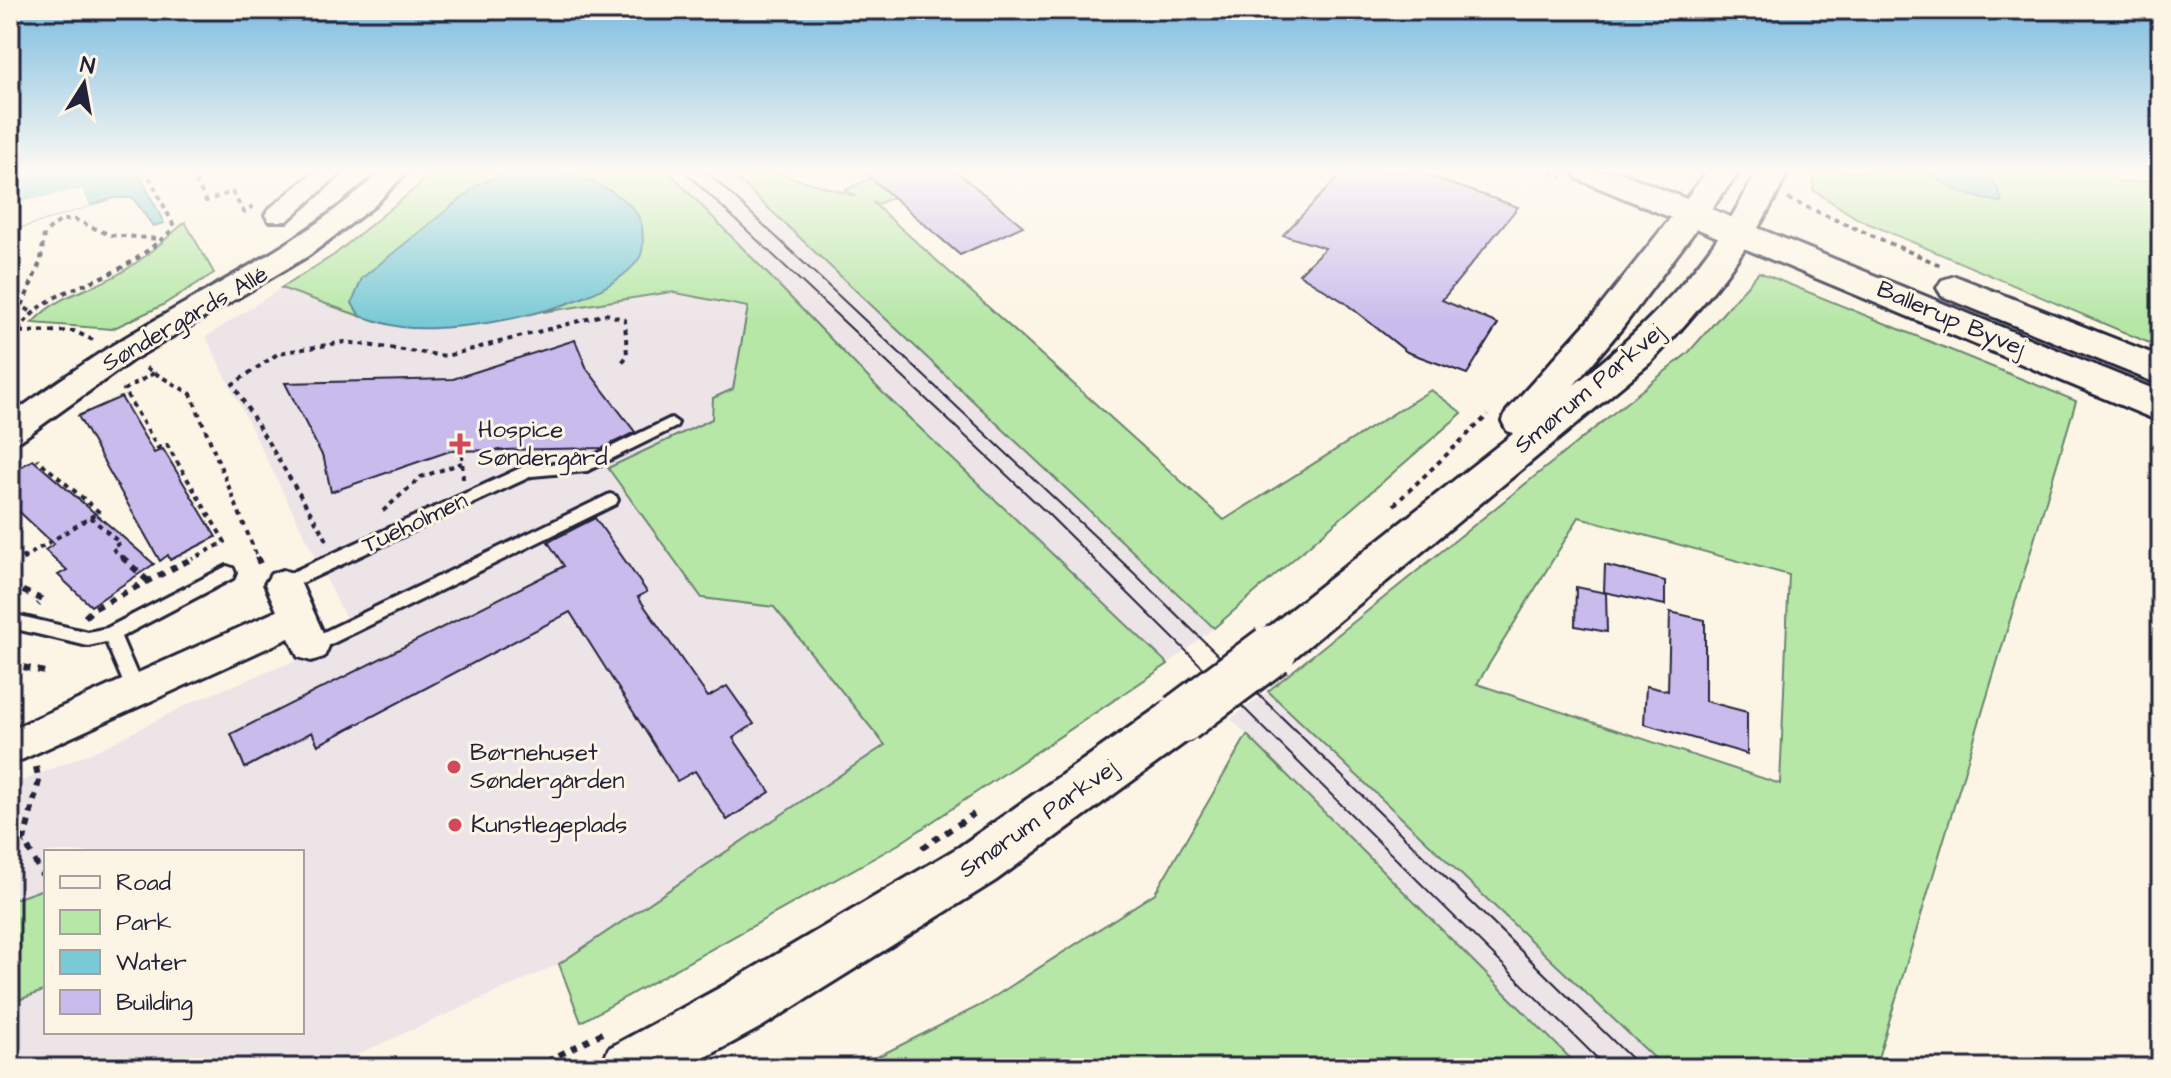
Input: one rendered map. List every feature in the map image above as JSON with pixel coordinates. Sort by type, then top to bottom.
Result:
[{"type":"main road","name":"Ballerup Byvej","points":[[1758,222],[2161,408]]},
{"type":"main road","name":"Ballerup Byvej","points":[[1766,222],[2161,372]]},
{"type":"street","name":"Søndergårds Allé","points":[[10,432],[120,353],[276,266],[340,222]]},
{"type":"street","name":"Smørum Parkvej","points":[[617,1049],[743,1006],[977,864],[1272,650],[1405,519],[1573,362],[1707,222]]},
{"type":"street","name":"Smørum Parkvej","points":[[1405,519],[1622,365],[1639,317],[1711,222]]},
{"type":"street","points":[[20,744],[136,693],[304,632],[273,571]]},
{"type":"lane","name":"Tueholmen","points":[[273,571],[338,559],[530,470],[582,467],[671,423]]},
{"type":"lane","points":[[304,632],[610,500]]},
{"type":"lane","points":[[20,623],[88,639],[111,634],[227,573]]},
{"type":"lane","points":[[111,634],[136,693]]},
{"type":"path","points":[[30,311],[22,306],[41,260],[44,234],[57,222]]},
{"type":"path","points":[[83,222],[106,234],[162,239]]},
{"type":"path","points":[[18,331],[30,311],[54,295],[116,271],[162,239],[170,232],[172,222]]},
{"type":"path","points":[[338,559],[233,384],[279,353],[345,342],[446,356],[606,314],[625,320],[627,356],[620,365]]},
{"type":"path","points":[[10,332],[74,331],[120,353],[191,394],[273,571]]},
{"type":"path","points":[[69,634],[93,609],[225,542],[167,445],[158,448],[124,390],[155,373]]},
{"type":"path","points":[[1405,519],[1491,413]]},
{"type":"path","points":[[10,566],[99,512],[37,459]]},
{"type":"path","points":[[373,515],[400,498],[421,477],[462,463]]},
{"type":"path","points":[[90,517],[120,543],[112,548],[148,581]]},
{"type":"path","points":[[313,543],[337,532]]},
{"type":"path","points":[[10,664],[49,673]]},
{"type":"path","points":[[20,744],[39,781],[25,842],[42,875]]},
{"type":"path","points":[[909,856],[988,805]]},
{"type":"path","points":[[10,847],[25,842]]},
{"type":"path","points":[[534,1068],[617,1049]]},
{"type":"shaded area","points":[[718,222],[783,222],[1214,628],[1168,664],[883,393]]},
{"type":"shaded area","name":"Børnehuset Søndergården","points":[[281,288],[401,327],[452,328],[671,292],[748,307],[733,390],[712,419],[608,469],[702,598],[774,607],[885,745],[559,964],[327,1068],[10,1068],[10,786],[102,748],[194,701],[355,637],[206,337]]},
{"type":"shaded area","points":[[1268,691],[1665,1068],[1578,1068],[1231,719]]},
{"type":"green space","points":[[185,222],[214,273],[161,306],[112,329],[32,323],[54,304],[109,279],[155,248]]},
{"type":"green space","points":[[374,222],[438,222],[352,303],[360,316],[281,288],[334,255]]},
{"type":"green space","points":[[605,222],[718,222],[883,393],[1168,664],[899,844],[581,1022],[559,964],[885,745],[774,607],[702,598],[608,468],[712,419],[713,398],[733,389],[748,307],[671,292],[543,312],[587,296]]},
{"type":"green space","points":[[783,222],[894,222],[1224,520],[1431,390],[1462,413],[1214,628]]},
{"type":"green space","points":[[1866,222],[2161,222],[2161,348]]},
{"type":"green space","points":[[1759,272],[2076,401],[1875,1068],[1665,1068],[1268,691],[1688,353]],"holes":[[[1579,517],[1789,575],[1780,784],[1477,684]]]},
{"type":"green space","points":[[1247,735],[1580,1068],[855,1068],[983,1004],[1155,893]]},
{"type":"green space","points":[[44,889],[44,991],[10,1003],[10,901]]},
{"type":"water","points":[[10,222],[37,222],[10,231]]},
{"type":"water","points":[[431,222],[640,222],[642,227],[640,257],[623,276],[565,304],[493,322],[426,328],[396,326],[360,316],[352,303],[362,278]]},
{"type":"pier","points":[[17,222],[37,222],[19,228]]},
{"type":"building","points":[[922,222],[1018,222],[1023,226],[960,255]]},
{"type":"building","points":[[1295,222],[1505,222],[1442,300],[1498,324],[1467,374],[1407,352],[1344,302],[1299,274],[1325,248],[1283,235]]},
{"type":"building","points":[[575,340],[587,369],[635,432],[603,448],[450,451],[331,492],[324,459],[285,383],[453,379]]},
{"type":"building","points":[[121,397],[154,453],[163,449],[216,537],[170,560],[168,555],[160,561],[78,416]]},
{"type":"building","points":[[33,460],[154,564],[91,606],[58,575],[67,570],[45,550],[54,544],[10,503],[10,473]]},
{"type":"building","name":"Børnehuset Søndergården","points":[[595,518],[647,592],[638,597],[708,697],[727,686],[754,724],[733,738],[770,792],[727,820],[695,771],[677,781],[570,612],[318,745],[312,732],[245,768],[231,734],[564,566],[548,542]]},
{"type":"building","points":[[1605,565],[1665,581],[1665,605],[1604,592]]},
{"type":"building","points":[[1576,587],[1606,593],[1607,632],[1575,626]]},
{"type":"building","points":[[1670,612],[1705,620],[1705,701],[1747,712],[1747,754],[1644,724],[1646,686],[1668,691]]},
{"type":"tram line","points":[[738,222],[1048,514],[1607,1068]]},
{"type":"tram line","points":[[761,222],[1134,573],[1641,1068]]},
{"type":"place","name":"Hospice Søndergård","points":[[460,444]]},
{"type":"place","name":"Børnehuset Søndergården","points":[[454,767]]},
{"type":"place","name":"Kunstlegeplads","points":[[455,825]]}]
